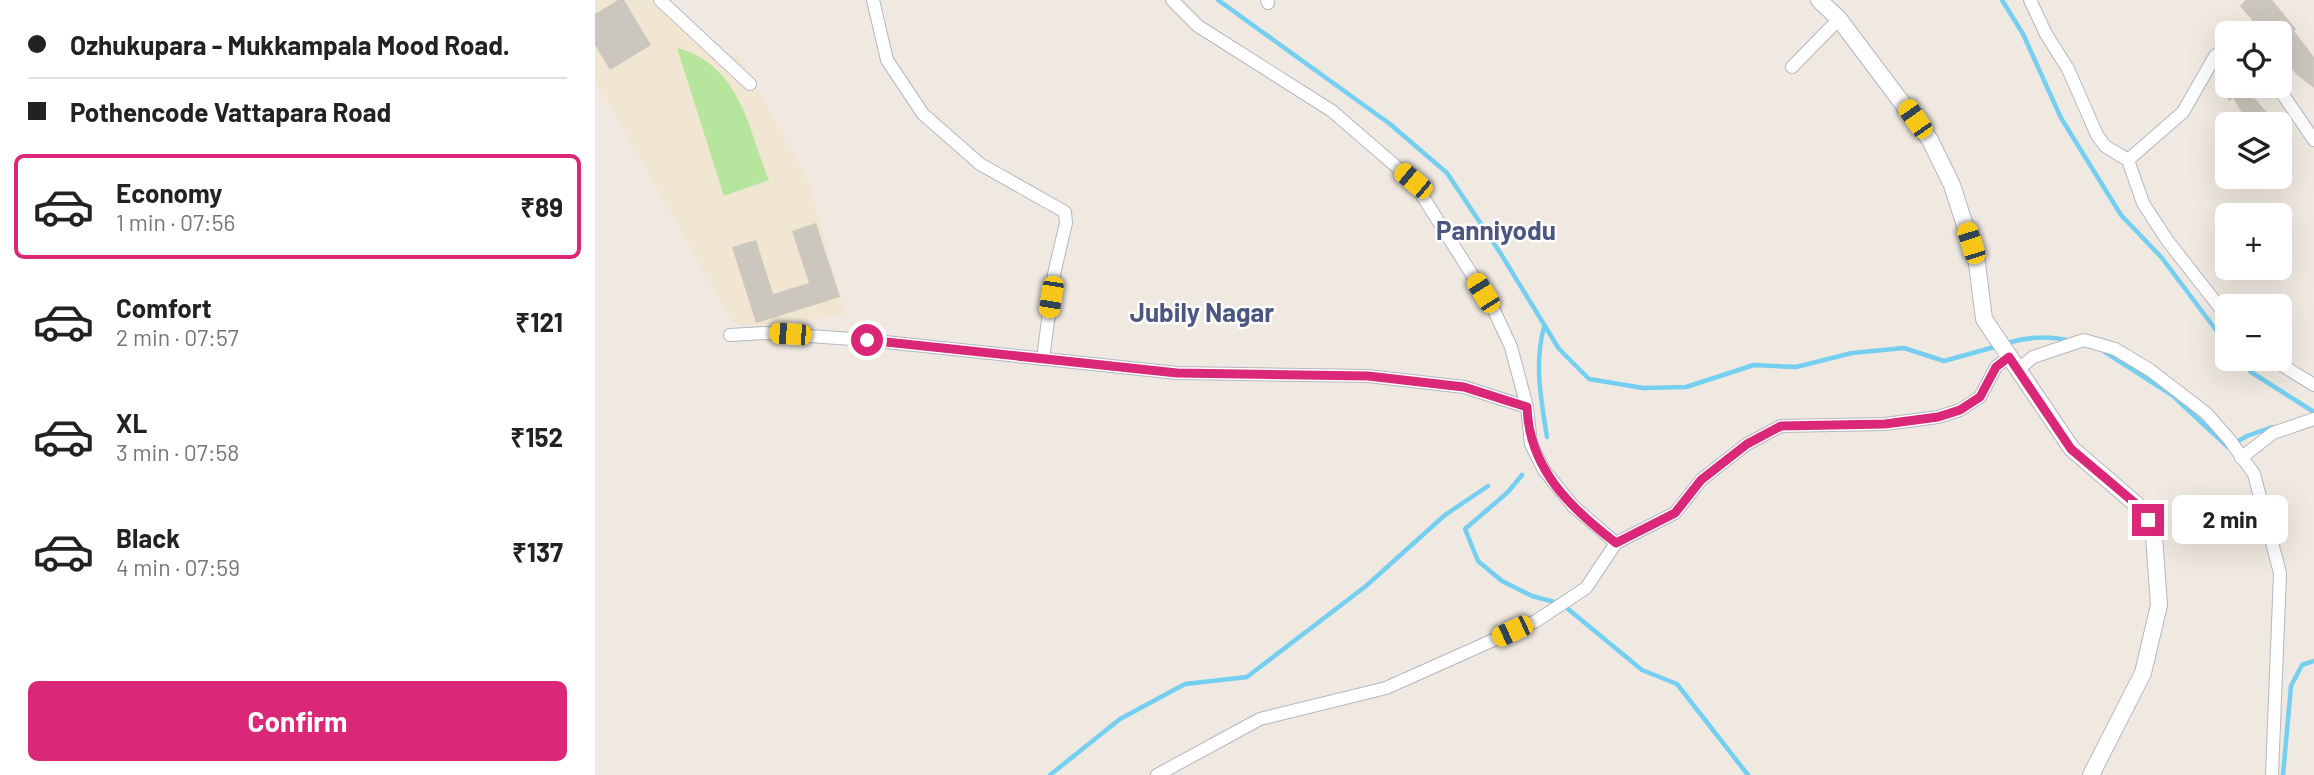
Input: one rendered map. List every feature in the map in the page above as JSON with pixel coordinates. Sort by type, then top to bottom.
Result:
[{"type":"main road","points":[[1819,0],[1839,19],[1930,140],[1952,185],[1977,263],[1984,319],[2071,449],[2136,504],[2154,536],[2159,605],[2143,673],[2091,775]]},
{"type":"street","points":[[660,0],[750,84]]},
{"type":"street","points":[[873,0],[887,60],[923,114],[980,164],[1065,212],[1066,223],[1054,274],[1043,359]]},
{"type":"street","points":[[1172,0],[1198,26],[1332,111],[1413,181],[1493,308],[1511,347],[1527,407],[1531,444],[1544,471],[1573,506],[1616,543]]},
{"type":"street","points":[[2030,0],[2067,69],[2097,135],[2105,146],[2128,160],[2148,211],[2215,301]]},
{"type":"street","points":[[1792,67],[1839,19]]},
{"type":"street","points":[[2128,160],[2183,112],[2215,55]]},
{"type":"street","points":[[2285,98],[2314,140]]},
{"type":"street","points":[[730,335],[765,333],[867,340],[1177,373],[1368,376],[1464,387],[1527,407]]},
{"type":"street","points":[[1157,775],[1259,719],[1386,688],[1536,621],[1586,588],[1616,543],[1675,513],[1701,480],[1747,444],[1781,426],[1885,424],[1938,417],[1960,410],[1980,397],[1996,367],[2011,359],[2033,357],[2084,340],[2115,349],[2150,370],[2206,414],[2229,439],[2253,474],[2280,573],[2272,775]]},
{"type":"street","points":[[2291,371],[2314,385]]},
{"type":"street","points":[[2241,458],[2273,433],[2314,419]]},
{"type":"shaded area","points":[[595,0],[671,0],[722,50],[741,58],[809,182],[846,315],[751,326],[732,322],[595,79]]},
{"type":"green space","points":[[677,48],[698,56],[715,68],[728,83],[747,119],[769,180],[724,196]]},
{"type":"building","points":[[618,0],[624,0],[651,45],[610,70],[595,45],[595,14]]},
{"type":"building","points":[[2245,0],[2272,0],[2289,21],[2253,21],[2240,6]]},
{"type":"building","points":[[2292,24],[2296,29],[2294,31],[2314,57],[2314,88],[2292,69]]},
{"type":"building","points":[[2233,98],[2254,98],[2267,112],[2242,112]]},
{"type":"building","points":[[816,223],[840,297],[756,323],[732,247],[756,240],[773,294],[809,283],[792,231]]},
{"type":"waterway","points":[[1218,0],[1390,124],[1447,173],[1559,349],[1589,379],[1643,388],[1686,387],[1754,365],[1796,367],[1852,353],[1904,348],[1944,361],[1998,346]]},
{"type":"waterway","points":[[2002,0],[2023,34],[2061,118],[2121,215],[2162,258],[2215,329]]},
{"type":"waterway","points":[[1544,327],[1539,368],[1547,437]]},
{"type":"waterway","points":[[2007,343],[2039,338],[2070,341]]},
{"type":"waterway","points":[[2105,352],[2172,395],[2228,447],[2247,436],[2272,427]]},
{"type":"waterway","points":[[2250,371],[2314,412]]},
{"type":"waterway","points":[[1522,475],[1508,492],[1465,529],[1478,561],[1502,581],[1532,596],[1562,604],[1642,670],[1677,684],[1748,775]]},
{"type":"waterway","points":[[1050,775],[1120,719],[1185,684],[1247,677],[1366,586],[1445,515],[1488,486]]},
{"type":"waterway","points":[[2283,775],[2291,686],[2302,665],[2314,661]]},
{"type":"district","name":"Panniyodu","points":[[1496,229]]},
{"type":"district","name":"Jubily Nagar","points":[[1202,311]]},
{"type":"route","points":[[867,340],[1177,373],[1368,376],[1464,387],[1527,407],[1531,444],[1544,471],[1573,506],[1616,543],[1675,513],[1701,480],[1747,444],[1781,426],[1885,424],[1938,417],[1960,410],[1980,397],[1996,367],[2009,357],[2071,449],[2136,504],[2148,520]]}]
